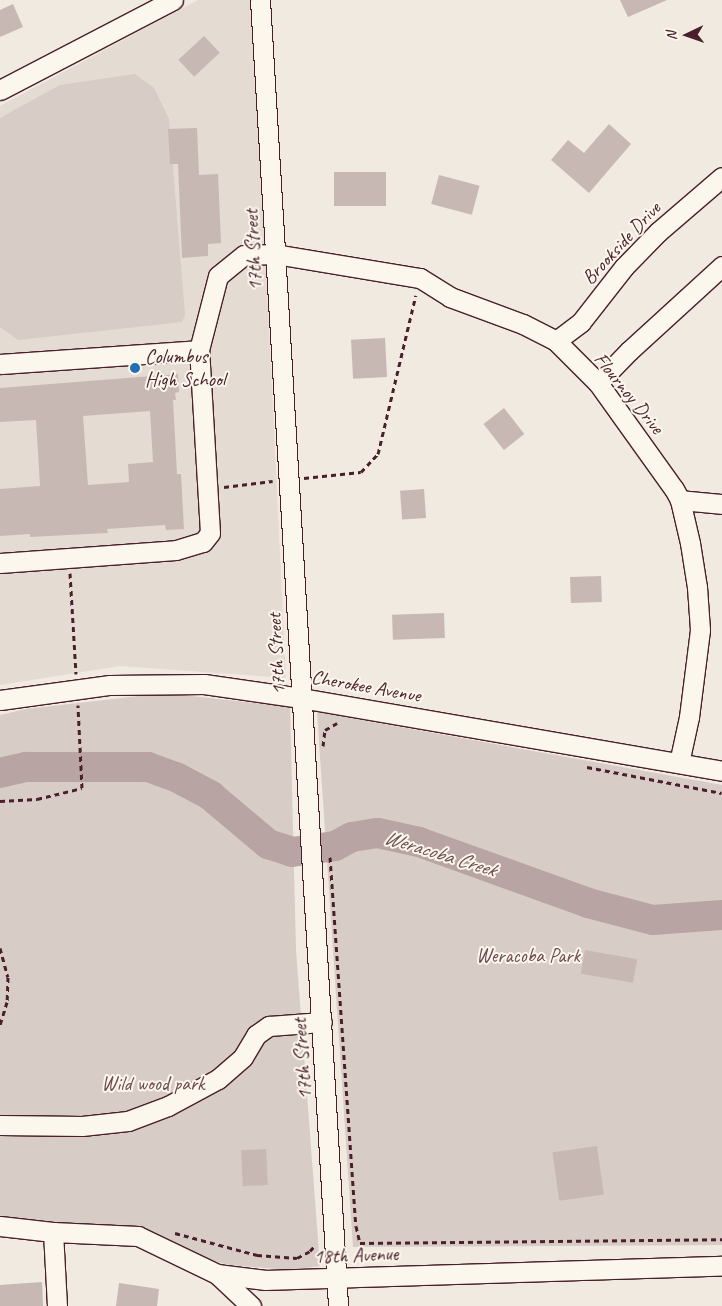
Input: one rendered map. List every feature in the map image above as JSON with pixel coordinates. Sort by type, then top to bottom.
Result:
[{"type":"street","points":[[0,90],[174,0]]},
{"type":"street","name":"17th Street","points":[[260,0],[301,698],[338,1279],[338,1306]]},
{"type":"street","name":"Brookside Drive","points":[[556,341],[581,322],[624,267],[658,232],[722,177]]},
{"type":"street","name":"Flournoy Drive","points":[[0,563],[176,550],[203,542],[210,533],[209,489],[199,350],[218,276],[244,256],[275,254],[420,278],[450,297],[523,324],[556,341],[598,383],[674,488],[680,500],[697,587],[700,630],[689,717],[680,763]]},
{"type":"street","points":[[598,383],[629,350],[722,266]]},
{"type":"street","points":[[0,364],[199,350]]},
{"type":"street","points":[[680,500],[722,504]]},
{"type":"street","name":"Cherokee Avenue","points":[[0,700],[110,685],[204,684],[301,698],[722,771]]},
{"type":"street","points":[[0,1125],[82,1126],[128,1121],[168,1106],[218,1079],[243,1057],[256,1035],[269,1026],[322,1022]]},
{"type":"street","name":"18th Avenue","points":[[0,1226],[53,1232],[138,1236],[217,1274],[266,1280],[722,1266]]},
{"type":"street","points":[[53,1232],[57,1306]]},
{"type":"street","points":[[217,1274],[252,1306]]},
{"type":"path","points":[[209,489],[361,472],[378,454],[420,278]]},
{"type":"path","points":[[71,587],[75,656]]},
{"type":"path","points":[[69,704],[87,703]]},
{"type":"path","points":[[323,750],[326,730],[334,723],[341,723]]},
{"type":"path","points":[[0,801],[46,796],[82,788],[80,756]]},
{"type":"path","points":[[586,767],[722,793]]},
{"type":"path","points":[[331,862],[355,1216],[360,1243],[722,1239]]},
{"type":"path","points":[[0,948],[8,977],[7,1002],[0,1024]]},
{"type":"path","points":[[168,1231],[258,1255],[297,1258],[310,1251],[320,1240]]},
{"type":"shaded area","name":"Columbus High School","points":[[198,0],[253,0],[286,678],[120,666],[0,685],[0,106]]},
{"type":"green space","points":[[135,74],[154,88],[169,119],[185,315],[182,322],[18,340],[0,327],[0,118],[60,85]]},
{"type":"green space","name":"Wild wood park","points":[[165,693],[290,707],[296,950],[320,1266],[290,1270],[229,1265],[96,1227],[0,1217],[0,715],[26,709]]},
{"type":"green space","name":"Weracoba Park","points":[[317,712],[722,785],[722,1245],[353,1247]]},
{"type":"building","points":[[620,0],[667,0],[628,17]]},
{"type":"building","points":[[13,4],[23,27],[0,37],[0,10]]},
{"type":"building","points":[[204,36],[220,53],[194,77],[178,60]]},
{"type":"building","points":[[609,124],[631,144],[589,193],[551,160],[568,140],[584,153]]},
{"type":"building","points":[[197,128],[199,175],[218,174],[221,243],[208,244],[208,256],[182,258],[178,164],[170,164],[168,129]]},
{"type":"building","points":[[334,172],[386,172],[386,206],[334,206]]},
{"type":"building","points":[[439,175],[480,186],[472,215],[431,204]]},
{"type":"building","points":[[385,338],[387,377],[353,379],[351,340]]},
{"type":"building","points":[[178,374],[179,392],[175,393],[176,400],[173,400],[177,474],[181,474],[184,529],[166,530],[165,525],[107,529],[108,533],[30,537],[30,534],[0,536],[0,489],[40,486],[36,420],[0,422],[0,388]],"holes":[[[150,411],[153,462],[128,464],[129,482],[88,485],[83,416]]]},
{"type":"building","points":[[504,408],[524,434],[504,450],[484,424]]},
{"type":"building","points":[[424,489],[426,518],[402,520],[400,491]]},
{"type":"building","points":[[601,576],[602,602],[571,603],[570,577]]},
{"type":"building","points":[[444,613],[445,638],[393,640],[392,615]]},
{"type":"building","points":[[585,950],[637,959],[633,983],[581,974]]},
{"type":"building","points":[[597,1146],[604,1195],[559,1201],[552,1152]]},
{"type":"building","points":[[266,1149],[268,1185],[243,1186],[241,1150]]},
{"type":"building","points":[[42,1282],[43,1306],[0,1306],[0,1285]]},
{"type":"building","points":[[119,1283],[159,1289],[157,1306],[116,1306]]},
{"type":"waterway","name":"Weracoba Creek","points":[[0,773],[27,767],[148,767],[176,777],[211,796],[268,844],[292,852],[335,846],[352,837],[378,833],[419,842],[588,903],[653,920],[722,915]]},
{"type":"place","name":"Columbus High School","points":[[135,368]]}]
